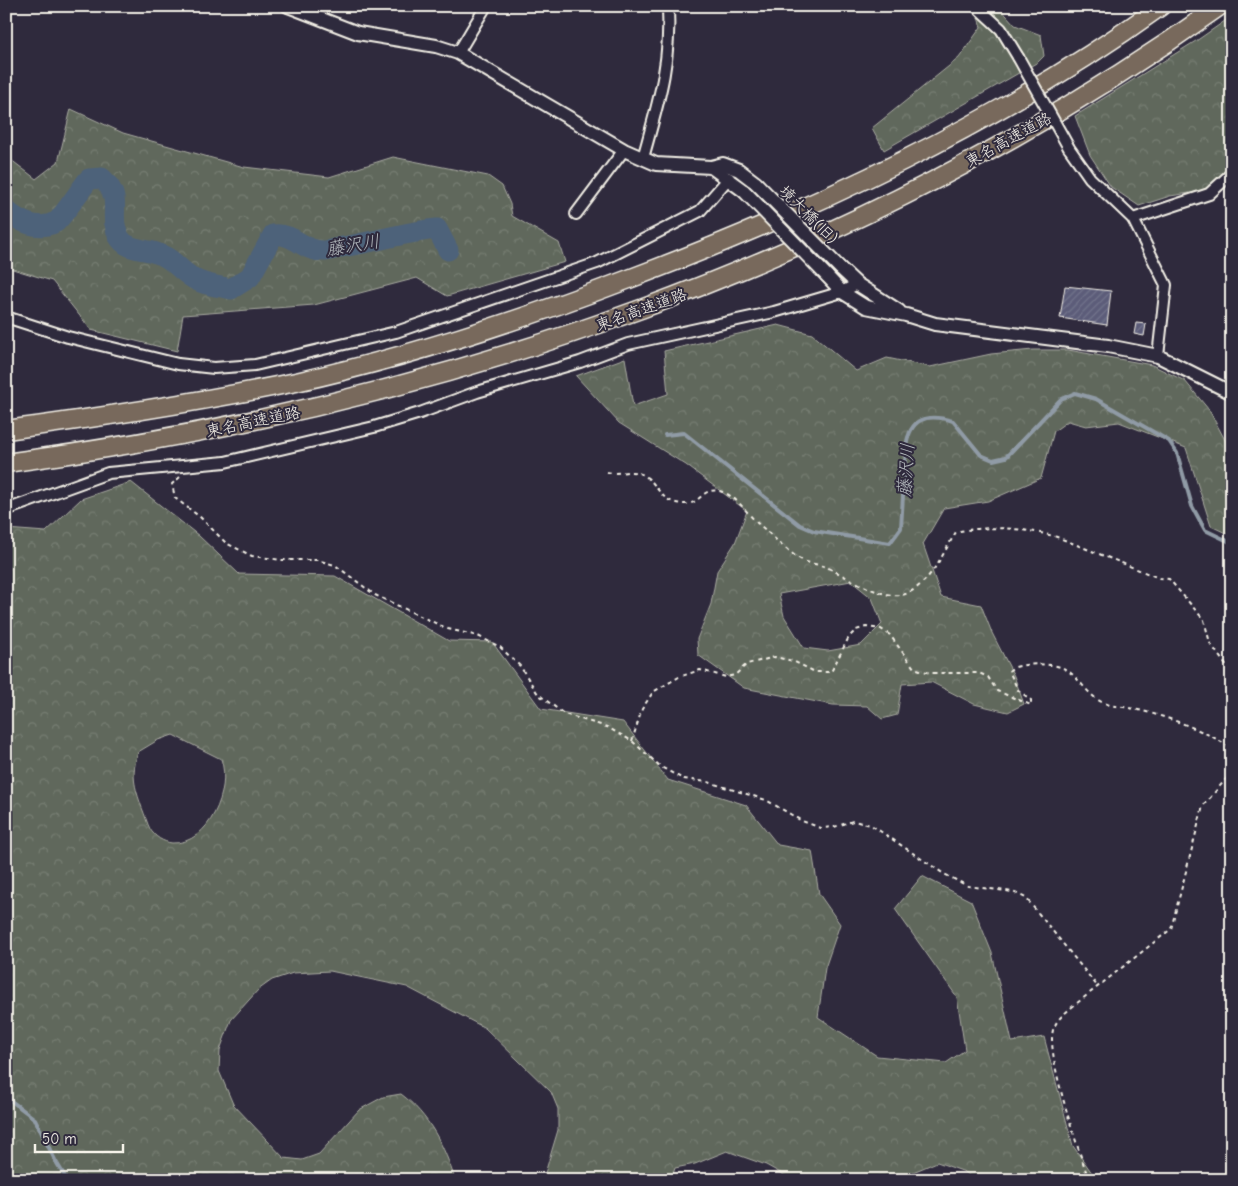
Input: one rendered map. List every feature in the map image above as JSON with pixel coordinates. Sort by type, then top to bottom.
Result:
[{"type":"highway","name":"東名高速道路","points":[[6,430],[156,408],[297,381],[439,344],[553,308],[699,252],[803,208],[897,163],[989,115],[1048,80],[1161,6]]},
{"type":"highway","name":"東名高速道路","points":[[6,463],[164,440],[269,419],[376,393],[502,357],[678,296],[785,252],[926,185],[1075,101],[1173,40],[1220,6]]},
{"type":"street","name":"境大橋(旧)","points":[[288,6],[358,33],[436,46],[458,53],[624,150],[656,164],[711,166],[723,164],[739,170],[756,183],[857,284],[906,315]]},
{"type":"street","points":[[458,53],[486,6]]},
{"type":"street","points":[[643,158],[664,82],[669,51],[668,6]]},
{"type":"street","points":[[976,6],[1001,29],[1069,148],[1090,178],[1132,219],[1166,285],[1158,356]]},
{"type":"street","points":[[576,214],[624,150]]},
{"type":"street","points":[[711,166],[744,191],[842,292],[866,308],[906,315],[935,324],[1108,346],[1158,356],[1232,393]]},
{"type":"street","points":[[1132,219],[1209,194],[1232,174]]},
{"type":"street","points":[[6,317],[68,337],[178,364],[214,368],[255,365],[396,332],[598,263],[700,211],[729,178]]},
{"type":"street","points":[[6,510],[108,473],[225,462],[374,427],[420,413],[477,392],[580,362],[628,344],[774,312],[842,292],[857,284]]},
{"type":"path","points":[[185,466],[181,477],[172,484],[175,498],[200,517],[226,543],[252,556],[282,560],[318,560],[335,565],[375,596],[448,629],[478,636],[500,648],[520,666],[538,694],[564,714],[607,727],[632,741],[661,767],[684,779],[708,782],[766,800],[802,821],[822,828],[834,827],[853,821],[871,825],[944,874],[968,886],[1013,892],[1026,898],[1098,987]]},
{"type":"path","points":[[607,472],[640,474],[649,480],[661,496],[670,501],[685,504],[697,500],[702,494],[715,490],[727,494],[748,510],[753,520],[803,561],[824,566],[883,594],[899,597],[911,592],[931,574],[956,532],[978,527],[1042,533],[1057,537],[1159,578],[1168,579],[1204,620],[1210,643],[1232,674]]},
{"type":"path","points":[[632,741],[642,709],[653,692],[679,676],[700,670],[726,677],[735,674],[747,664],[775,657],[793,661],[815,672],[831,672],[849,637],[856,630],[866,627],[881,629],[890,635],[914,668],[930,673],[979,673],[988,677],[996,691],[1031,705],[1031,700],[1018,690],[1009,671],[1012,666],[1021,664],[1063,668],[1094,697],[1106,704],[1159,716],[1205,734],[1232,748]]},
{"type":"path","points":[[1089,1180],[1053,1058],[1053,1031],[1065,1013],[1171,929],[1203,806],[1232,772]]},
{"type":"green space","points":[[971,6],[998,6],[1015,25],[1041,35],[1044,56],[1038,62],[884,150],[872,128],[959,58],[981,27],[977,14]]},
{"type":"green space","points":[[1080,6],[1120,6],[1107,12]]},
{"type":"green space","points":[[1232,16],[1232,169],[1209,190],[1170,196],[1139,206],[1111,187],[1090,155],[1075,116],[1199,39]]},
{"type":"green space","points":[[71,109],[123,133],[244,167],[329,177],[393,157],[488,176],[502,186],[510,204],[512,216],[559,243],[565,262],[447,296],[417,278],[314,305],[183,315],[177,351],[91,330],[52,281],[6,267],[6,156],[36,179],[58,162]]},
{"type":"green space","points":[[778,325],[812,334],[856,371],[887,358],[930,367],[991,354],[1033,350],[1068,350],[1152,365],[1185,381],[1209,410],[1232,453],[1232,536],[1211,526],[1186,448],[1119,422],[1086,426],[1068,421],[1054,431],[1041,478],[988,501],[944,508],[923,544],[941,597],[981,605],[992,633],[1014,676],[1024,704],[1008,712],[974,704],[931,682],[902,684],[897,715],[882,719],[867,706],[833,705],[744,688],[698,655],[697,639],[711,604],[717,571],[735,543],[747,511],[686,465],[619,423],[576,376],[625,358],[633,406],[668,394],[664,351]],"holes":[[[851,581],[872,598],[882,624],[861,645],[828,651],[804,648],[784,616],[779,594]]]},
{"type":"green space","points":[[131,482],[199,536],[239,574],[335,576],[449,641],[492,642],[541,709],[623,722],[668,780],[746,805],[778,845],[812,851],[819,894],[840,924],[825,968],[818,1017],[877,1056],[946,1063],[965,1050],[957,997],[895,909],[922,876],[971,901],[992,953],[1012,1042],[1044,1037],[1073,1146],[1097,1180],[975,1180],[965,1172],[937,1162],[894,1180],[793,1180],[766,1165],[727,1151],[695,1164],[675,1168],[671,1180],[543,1180],[558,1130],[558,1109],[551,1092],[485,1028],[407,987],[330,971],[293,973],[272,980],[258,990],[231,1020],[220,1050],[219,1071],[233,1104],[284,1158],[302,1160],[319,1154],[359,1110],[383,1097],[401,1094],[420,1112],[435,1132],[455,1180],[6,1180],[6,529],[46,532],[81,499]],"holes":[[[173,735],[221,759],[224,771],[223,785],[220,799],[207,825],[197,835],[185,841],[172,843],[165,842],[157,837],[149,827],[135,786],[134,774],[138,752],[158,740]]]},
{"type":"building","points":[[1065,286],[1111,291],[1107,325],[1060,318]]},
{"type":"building","points":[[1136,323],[1146,324],[1144,336],[1134,334]]},
{"type":"waterway","name":"藤沢川","points":[[6,210],[29,224],[49,225],[59,219],[89,179],[102,178],[113,193],[116,228],[119,237],[125,244],[164,256],[200,282],[231,289],[250,277],[273,235],[288,237],[316,250],[328,251],[413,232],[437,229],[448,250]]},
{"type":"waterway","name":"藤沢川","points":[[665,435],[684,433],[800,525],[814,531],[890,543],[901,528],[906,447],[911,430],[916,424],[927,418],[953,421],[981,455],[993,460],[1006,457],[1061,399],[1075,393],[1096,399],[1169,441],[1177,453],[1192,506],[1205,530],[1232,543]]},
{"type":"waterway","points":[[6,1097],[35,1119],[67,1180]]}]
